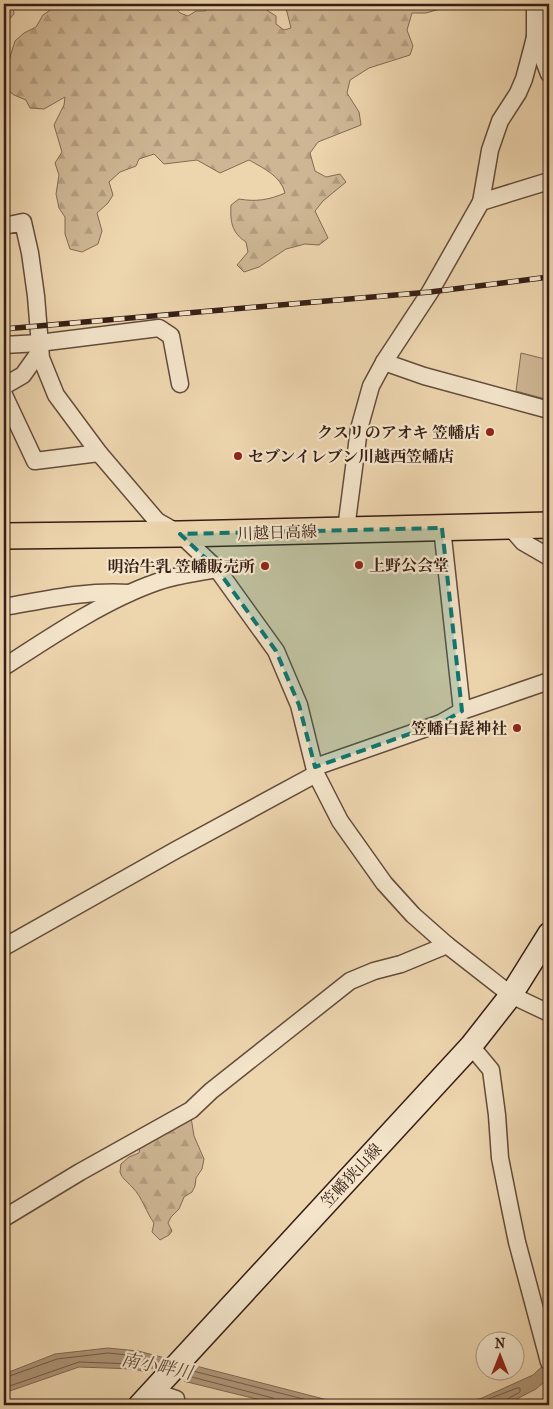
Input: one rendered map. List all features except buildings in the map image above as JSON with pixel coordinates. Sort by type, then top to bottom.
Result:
[{"type":"main road","name":"川越日高線","points":[[4,536],[180,534],[549,525]]},
{"type":"main road","name":"笠幡狭山線","points":[[150,1394],[471,1046],[511,995],[549,934]]},
{"type":"street","points":[[346,530],[359,429],[371,386],[384,362],[430,292],[481,202],[490,150],[500,121],[518,93],[524,78],[534,37],[535,4]]},
{"type":"street","points":[[534,37],[549,74]]},
{"type":"street","points":[[481,202],[549,181]]},
{"type":"street","points":[[4,226],[23,222],[30,253],[36,296],[41,358],[56,394],[99,453],[157,521],[180,534],[217,569],[276,651],[299,705],[316,771],[340,821],[384,883],[413,915],[447,945],[511,995],[549,1013]]},
{"type":"street","points":[[4,345],[40,347],[159,328],[171,336],[180,384]]},
{"type":"street","points":[[4,386],[23,375],[40,347]]},
{"type":"street","points":[[384,362],[424,376],[549,410]]},
{"type":"street","points":[[4,395],[35,460],[99,453]]},
{"type":"street","points":[[509,526],[522,542],[549,557]]},
{"type":"street","points":[[442,528],[462,710]]},
{"type":"street","points":[[4,667],[63,630],[129,593],[159,581],[217,569]]},
{"type":"street","points":[[4,607],[104,591],[129,593]]},
{"type":"street","points":[[4,947],[316,771],[441,723],[462,710],[549,681]]},
{"type":"street","points":[[4,1218],[80,1172],[191,1110],[211,1091],[350,981],[447,945]]},
{"type":"street","points":[[471,1046],[491,1070],[500,1158],[517,1242],[549,1362]]},
{"type":"street","points":[[150,1394],[176,1399],[177,1405]]},
{"type":"highlighted area","points":[[442,528],[462,711],[441,723],[315,767],[299,705],[276,651],[217,569],[180,534]]},
{"type":"green space","points":[[4,4],[13,4],[14,14],[4,25]]},
{"type":"green space","points":[[59,4],[175,4],[174,6],[180,13],[188,16],[196,11],[205,11],[215,4],[263,4],[265,9],[276,16],[276,24],[284,30],[291,28],[285,4],[457,4],[426,13],[412,13],[407,30],[413,46],[410,55],[369,68],[350,80],[347,93],[359,112],[361,125],[318,142],[310,153],[315,171],[326,177],[340,174],[346,182],[323,201],[315,211],[328,238],[319,245],[305,244],[286,249],[259,267],[244,272],[237,265],[248,252],[246,242],[241,239],[233,226],[231,205],[239,199],[262,200],[285,193],[276,177],[249,160],[220,173],[197,160],[164,164],[154,154],[139,159],[136,166],[120,172],[109,182],[113,195],[108,203],[97,213],[102,231],[98,244],[82,252],[70,249],[65,234],[65,217],[59,208],[56,194],[59,175],[55,163],[62,152],[54,125],[64,105],[65,97],[44,109],[30,108],[26,100],[14,95],[4,87],[6,70],[15,41],[24,33],[36,27],[43,15]]},
{"type":"green space","points":[[521,353],[549,360],[549,400],[516,391]]},
{"type":"green space","points":[[191,1117],[194,1136],[204,1159],[202,1169],[196,1178],[192,1192],[184,1197],[179,1209],[168,1223],[172,1231],[160,1240],[152,1232],[154,1223],[139,1196],[121,1174],[121,1164],[129,1157],[139,1153],[140,1147]]},
{"type":"water","name":"南小畔川","points":[[108,1348],[138,1351],[347,1405],[281,1405],[134,1369],[79,1367],[4,1393],[4,1374],[55,1354]]},
{"type":"water","points":[[549,1360],[549,1378],[536,1389],[505,1405],[454,1405],[482,1398],[517,1382],[526,1382],[526,1378],[533,1375]]},
{"type":"pier","points":[[165,1356],[200,1365],[183,1383],[146,1374]]},
{"type":"railway","points":[[4,329],[430,292],[549,277]]},
{"type":"place","name":"クスリのアオキ 笠幡店","points":[[490,432]]},
{"type":"place","name":"セブンイレブン川越西笠幡店","points":[[238,456]]},
{"type":"place","name":"上野公会堂","points":[[359,565]]},
{"type":"place","name":"明治牛乳 笠幡販売所","points":[[265,566]]},
{"type":"place","name":"笠幡白髭神社","points":[[517,728]]}]
